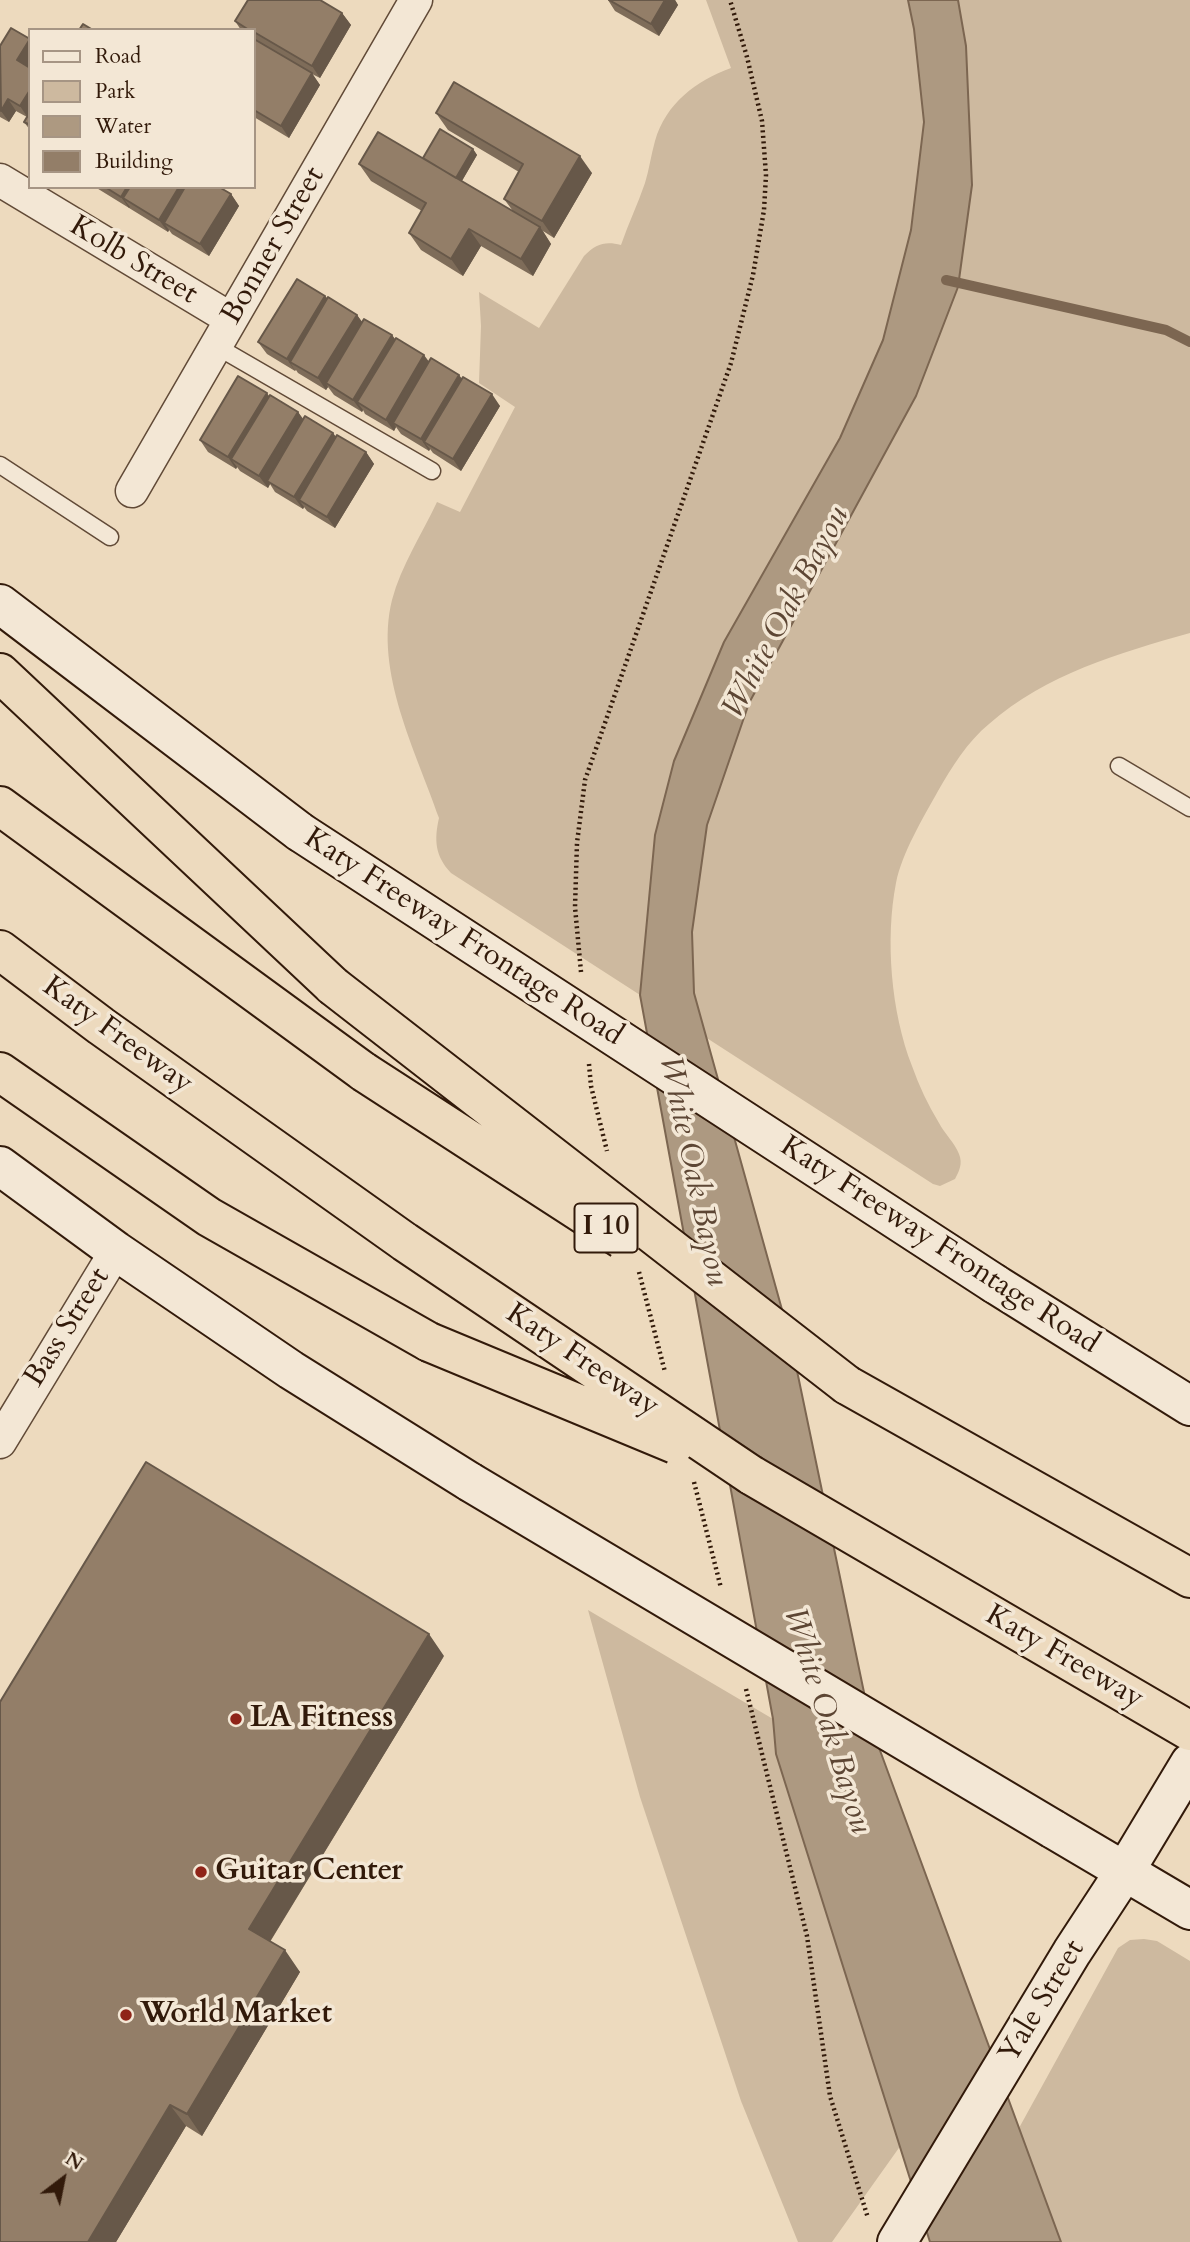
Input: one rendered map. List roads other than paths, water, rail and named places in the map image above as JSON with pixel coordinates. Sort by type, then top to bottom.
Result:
[{"type":"highway","points":[[0,673],[333,986],[847,1385]]},
{"type":"highway","name":"I 10","points":[[0,806],[364,1072],[847,1385],[1190,1578]]},
{"type":"highway","name":"Katy Freeway","points":[[0,950],[101,1026],[405,1242],[751,1475],[1190,1731]]},
{"type":"highway","points":[[0,1072],[209,1217],[429,1342],[751,1475]]},
{"type":"main road","name":"Katy Freeway Frontage Road","points":[[0,604],[300,832],[995,1284],[1190,1406]]},
{"type":"main road","points":[[0,1166],[116,1251],[291,1370],[470,1482],[1190,1910]]},
{"type":"main road","name":"Yale Street","points":[[897,2242],[1190,1763]]},
{"type":"street","name":"Bonner Street","points":[[132,491],[416,0]]},
{"type":"street","name":"Kolb Street","points":[[0,180],[224,332]]},
{"type":"street","name":"Bass Street","points":[[0,1442],[116,1251]]},
{"type":"lane","points":[[224,332],[432,471]]},
{"type":"lane","points":[[0,464],[110,537]]},
{"type":"lane","points":[[1119,766],[1190,808]]},
{"type":"water","name":"White Oak Bayou","points":[[908,0],[958,0],[966,46],[972,185],[958,287],[916,396],[749,703],[707,825],[692,932],[694,993],[791,1342],[871,1726],[1061,2242],[930,2242],[776,1754],[773,1719],[640,995],[655,835],[674,761],[724,642],[840,438],[883,340],[911,230],[924,122],[914,29]]},
{"type":"waterway","points":[[946,280],[1166,330],[1190,342]]},
{"type":"place","name":"LA Fitness","points":[[236,1719]]},
{"type":"place","name":"Guitar Center","points":[[201,1872]]},
{"type":"place","name":"World Market","points":[[126,2015]]}]
